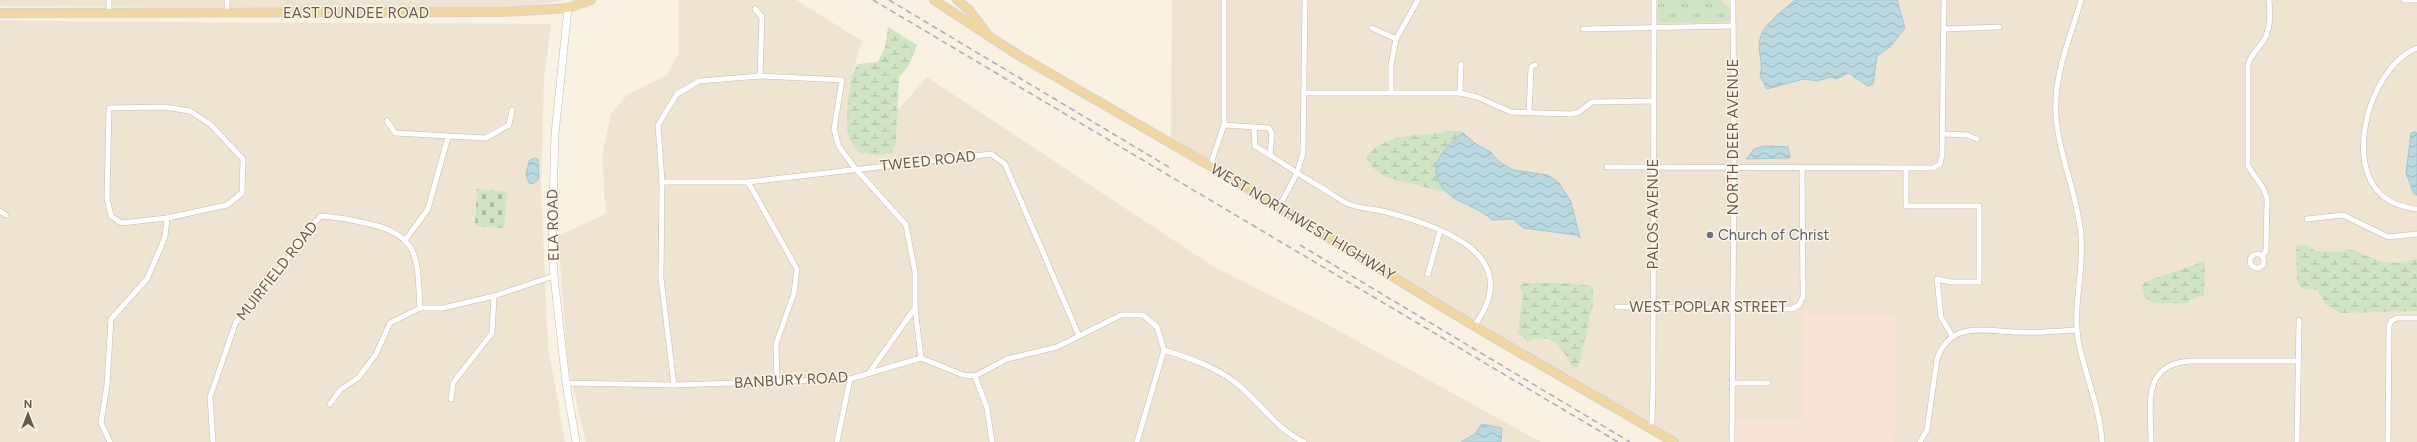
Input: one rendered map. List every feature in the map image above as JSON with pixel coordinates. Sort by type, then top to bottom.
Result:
[{"type":"main road","name":"EAST DUNDEE ROAD","points":[[0,12],[109,11],[451,13],[542,11],[591,0]]},
{"type":"main road","points":[[926,0],[942,7]]},
{"type":"main road","name":"WEST NORTHWEST HIGHWAY","points":[[934,0],[942,7],[990,37],[1279,207],[1474,326],[1674,442]]},
{"type":"main road","points":[[957,0],[970,10],[990,37]]},
{"type":"main road","name":"ELA ROAD","points":[[568,4],[558,96],[553,175],[554,276],[566,383],[576,442]]},
{"type":"street","points":[[109,0],[109,11]]},
{"type":"street","points":[[227,0],[228,12]]},
{"type":"street","points":[[1210,166],[1224,125],[1224,0]]},
{"type":"street","points":[[1279,207],[1297,173],[1303,153],[1305,93],[1305,0]]},
{"type":"street","points":[[1391,93],[1391,65],[1396,39],[1418,0]]},
{"type":"street","name":"PALOS AVENUE","points":[[1649,428],[1652,421],[1653,388],[1654,0]]},
{"type":"street","name":"NORTH DEER AVENUE","points":[[1732,442],[1731,308],[1734,168],[1733,0]]},
{"type":"street","points":[[1607,167],[1933,168],[1940,164],[1944,134],[1944,0]]},
{"type":"street","points":[[2081,0],[2060,74],[2056,100],[2064,154],[2080,217],[2082,242],[2077,330],[2082,358],[2102,442]]},
{"type":"street","points":[[2262,256],[2266,251],[2267,198],[2263,188],[2248,166],[2248,65],[2250,56],[2265,37],[2269,23],[2269,0]]},
{"type":"street","points":[[2404,0],[2417,0]]},
{"type":"street","points":[[755,8],[762,17],[760,76]]},
{"type":"street","points":[[1583,29],[1733,26]]},
{"type":"street","points":[[1372,28],[1396,39]]},
{"type":"street","points":[[1944,29],[1999,28]]},
{"type":"street","points":[[2417,48],[2398,60],[2380,81],[2370,102],[2366,120],[2364,148],[2369,177],[2376,189],[2391,202],[2417,209]]},
{"type":"street","points":[[1460,93],[1461,64]]},
{"type":"street","points":[[1529,113],[1532,67],[1535,65]]},
{"type":"street","points":[[674,385],[661,278],[662,182],[658,125],[677,94],[699,81],[760,76],[842,80],[834,128],[839,147],[906,225],[915,272],[915,308],[921,358],[963,375],[975,376],[1007,359],[1057,347],[1121,315],[1143,315],[1157,327],[1164,350],[1137,442]]},
{"type":"street","points":[[1305,93],[1460,93],[1478,96],[1511,112],[1571,114],[1579,112],[1592,102],[1654,101]]},
{"type":"street","points":[[165,107],[190,111],[210,124],[243,159],[242,193],[228,205],[166,218],[121,223],[111,216],[107,198],[109,108],[165,107]]},
{"type":"street","points":[[387,121],[396,133],[486,138],[509,125],[512,110]]},
{"type":"street","points":[[1224,125],[1269,128],[1272,134],[1270,155]]},
{"type":"street","points":[[1254,127],[1255,146],[1350,205],[1388,212],[1440,231],[1467,243],[1477,252],[1488,270],[1490,281],[1488,300],[1474,326]]},
{"type":"street","points":[[1944,134],[1967,135],[1977,139]]},
{"type":"street","points":[[420,308],[418,269],[413,252],[406,240],[428,209],[448,137]]},
{"type":"street","name":"TWEED ROAD","points":[[662,182],[748,182],[856,168],[991,154],[1005,164],[1079,336]]},
{"type":"street","name":"WEST POPLAR STREET","points":[[1617,307],[1792,309],[1799,305],[1803,297],[1802,168]]},
{"type":"street","points":[[1906,168],[1906,206],[1979,206],[1978,282],[1951,282],[1937,279],[1941,317],[1953,337]]},
{"type":"street","points":[[748,182],[797,269],[794,293],[776,344],[776,382]]},
{"type":"street","points":[[0,211],[6,215]]},
{"type":"street","name":"MUIRFIELD ROAD","points":[[213,442],[210,397],[236,322],[270,283],[311,226],[321,216],[336,217],[388,228],[406,240]]},
{"type":"street","points":[[2307,219],[2343,216],[2388,238],[2417,234]]},
{"type":"street","points":[[110,442],[101,423],[107,385],[111,319],[147,279],[165,237],[166,218]]},
{"type":"street","points":[[1428,274],[1440,231]]},
{"type":"street","points":[[330,404],[340,390],[358,378],[376,354],[390,323],[420,308],[443,308],[494,296],[554,276]]},
{"type":"street","points":[[451,399],[453,383],[492,333],[494,296]]},
{"type":"street","points":[[869,373],[915,308]]},
{"type":"street","points":[[2388,442],[2389,326],[2391,321],[2397,318],[2417,318]]},
{"type":"street","points":[[2297,442],[2297,362],[2299,320]]},
{"type":"street","points":[[1920,442],[1927,430],[1937,359],[1941,348],[1953,337],[1966,330],[1979,329],[2044,333],[2077,330]]},
{"type":"street","points":[[1164,350],[1199,361],[1236,383],[1289,435],[1304,442]]},
{"type":"street","name":"BANBURY ROAD","points":[[566,383],[674,385],[850,379],[921,358]]},
{"type":"street","points":[[2151,442],[2151,392],[2155,378],[2162,369],[2176,362],[2191,360],[2297,362]]},
{"type":"street","points":[[975,376],[987,408],[992,442]]},
{"type":"street","points":[[837,442],[850,379]]},
{"type":"street","points":[[1732,383],[1768,383]]},
{"type":"shaded area","points":[[0,0],[566,0],[509,9],[0,6]]},
{"type":"shaded area","points":[[679,0],[796,0],[862,41],[852,74],[896,142],[897,111],[927,77],[1214,267],[1319,320],[1541,442],[586,442],[568,367],[558,236],[606,214],[602,155],[611,114],[627,95],[667,75],[679,53]]},
{"type":"shaded area","points":[[1172,0],[2417,0],[2417,442],[1894,442],[1896,314],[1802,420],[1732,419],[1732,442],[1674,442],[1210,166],[1171,139]]},
{"type":"shaded area","points":[[0,21],[551,24],[544,78],[541,187],[548,347],[565,442],[0,442]]},
{"type":"shaded area","points":[[1803,314],[1896,314],[1894,442],[1732,442],[1732,419],[1802,420]]},
{"type":"green space","points":[[1658,0],[1721,0],[1726,6],[1730,7],[1730,20],[1726,22],[1660,23],[1657,18]]},
{"type":"green space","points":[[888,27],[917,45],[909,65],[899,77],[896,142],[892,153],[877,155],[860,153],[850,139],[847,128],[848,97],[852,76],[858,64],[878,62],[885,47]]},
{"type":"green space","points":[[1461,131],[1465,133],[1447,146],[1438,159],[1438,174],[1448,193],[1385,177],[1373,168],[1366,157],[1375,148],[1394,139],[1404,136]]},
{"type":"green space","points":[[477,189],[507,192],[504,228],[475,226]]},
{"type":"green space","points":[[2305,244],[2315,251],[2338,252],[2350,249],[2379,261],[2397,263],[2417,259],[2417,311],[2341,313],[2326,305],[2317,290],[2301,288],[2297,281],[2296,246]]},
{"type":"green space","points":[[2205,261],[2204,296],[2184,303],[2154,303],[2145,296],[2142,286],[2145,282]]},
{"type":"green space","points":[[1524,283],[1565,283],[1593,286],[1593,305],[1578,367],[1572,366],[1556,343],[1544,338],[1528,341],[1518,333],[1523,294],[1519,287]]},
{"type":"water","points":[[1795,0],[1897,0],[1905,28],[1890,47],[1877,56],[1873,84],[1868,86],[1848,73],[1837,79],[1831,77],[1817,81],[1804,79],[1767,89],[1760,76],[1760,39],[1769,23]]},
{"type":"water","points":[[1463,133],[1476,144],[1491,152],[1498,161],[1513,170],[1548,175],[1559,183],[1571,202],[1580,238],[1577,235],[1523,228],[1513,219],[1492,220],[1487,215],[1448,193],[1437,176],[1436,168],[1438,160],[1448,146]]},
{"type":"water","points":[[2411,133],[2417,133],[2417,195],[2414,194],[2406,173]]},
{"type":"water","points":[[1764,146],[1788,147],[1790,158],[1746,159],[1754,149]]},
{"type":"water","points":[[534,158],[538,159],[539,179],[533,184],[529,183],[526,175],[529,161]]},
{"type":"water","points":[[1482,424],[1502,428],[1501,442],[1461,442],[1475,434]]},
{"type":"railway","points":[[873,0],[1618,442]]},
{"type":"railway","points":[[889,0],[1172,169]]},
{"type":"railway","points":[[1300,245],[1630,442]]},
{"type":"place","name":"Church of Christ","points":[[1710,235]]}]
